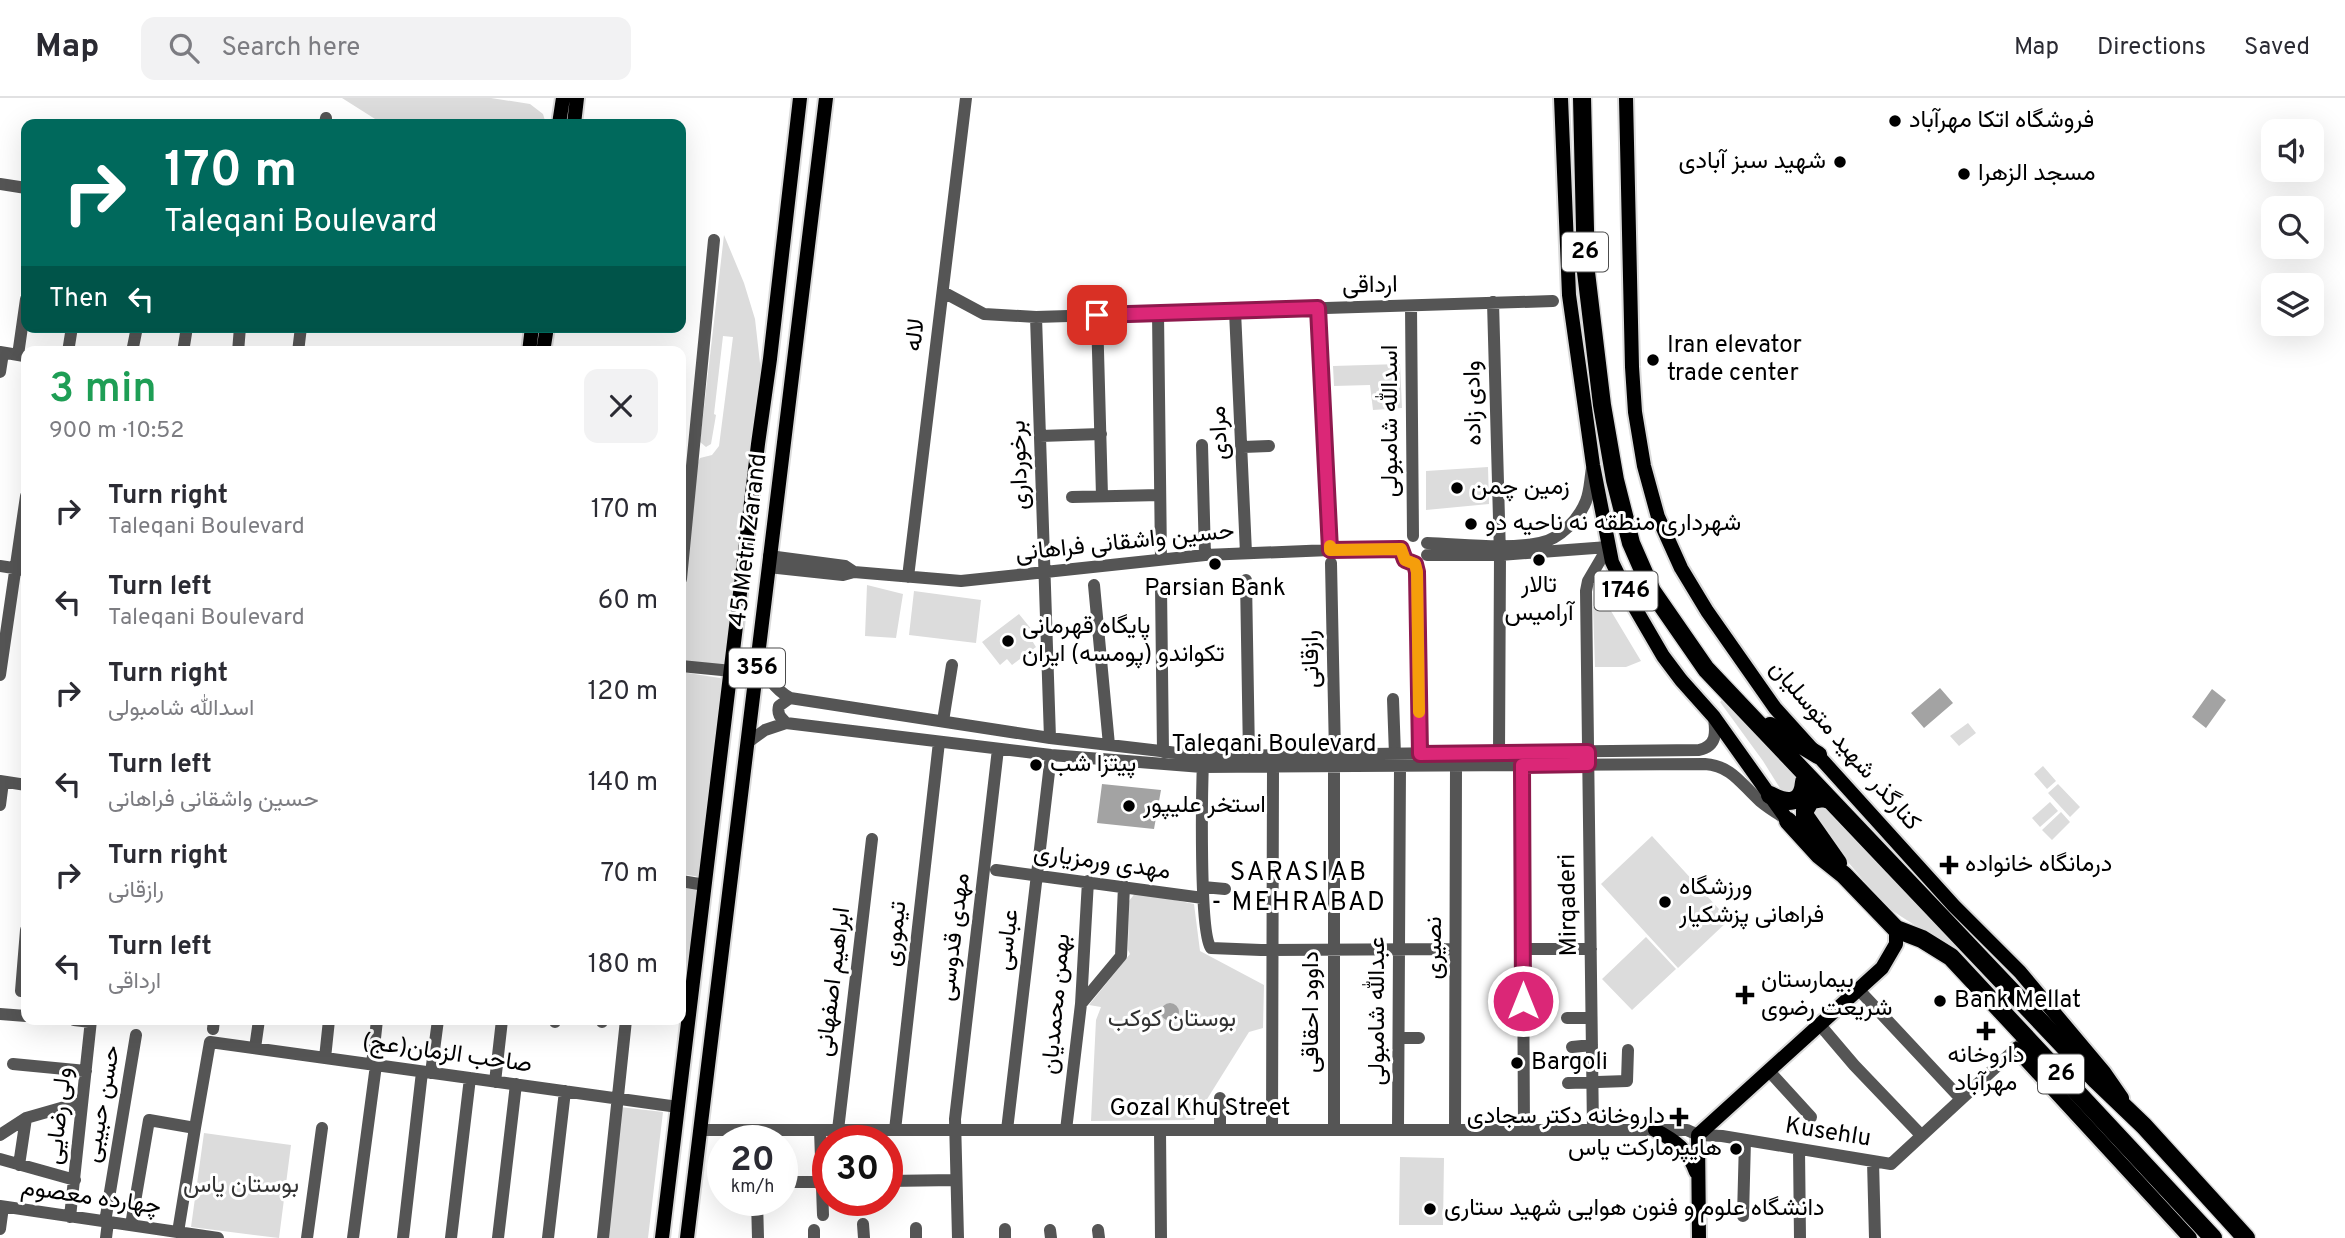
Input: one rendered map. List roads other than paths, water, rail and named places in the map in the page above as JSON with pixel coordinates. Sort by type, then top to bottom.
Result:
[{"type":"highway","name":"26","points":[[1581,98],[1586,272],[1601,405],[1615,480],[1632,543],[1651,592],[1706,669],[2096,1080],[2132,1114],[2246,1238]]},
{"type":"highway","points":[[1743,708],[1818,755]]},
{"type":"highway","points":[[1770,795],[1782,801],[1798,799],[1804,790],[1804,780],[1798,766]]},
{"type":"highway","points":[[1830,800],[1811,800],[1805,810],[1805,816],[1830,849],[1844,875]]},
{"type":"highway","name":"26","points":[[1788,821],[1819,855],[1844,875],[1896,929],[1922,939],[1951,957],[2022,1044],[2213,1238]]},
{"type":"main road","points":[[560,119],[563,98]]},
{"type":"main road","points":[[574,119],[576,98]]},
{"type":"main road","name":"45 Metri Zarand","points":[[662,1238],[800,98]]},
{"type":"main road","name":"45 Metri Zarand","points":[[687,1238],[825,98]]},
{"type":"main road","name":"1746","points":[[1561,98],[1566,271],[1593,465],[1608,547],[1621,582],[1663,656],[1714,717],[1788,821]]},
{"type":"main road","name":"کنارگذر شهید متوسلیان","points":[[1626,98],[1635,412],[1644,466],[1658,517],[1681,568],[1707,611],[1775,708],[1954,906],[2020,972],[2104,1072],[2132,1114]]},
{"type":"main road","points":[[754,482],[756,501],[761,509],[771,505],[777,492]]},
{"type":"main road","points":[[745,559],[768,562]]},
{"type":"main road","points":[[1699,1238],[1698,1135],[1882,968],[1896,944],[1896,929]]},
{"type":"main road","points":[[2022,1044],[2190,1238]]},
{"type":"main road","points":[[1655,1130],[1683,1147],[1691,1158],[1699,1180]]},
{"type":"street","name":"لاله","points":[[908,577],[966,98]]},
{"type":"street","points":[[0,184],[21,187]]},
{"type":"street","points":[[686,534],[714,240]]},
{"type":"street","name":"ارداقی","points":[[943,292],[985,314],[1036,317],[1553,301]]},
{"type":"street","name":"وادی زاده","points":[[1493,302],[1499,550],[1499,753]]},
{"type":"street","name":"اسدالله شامبولی","points":[[1411,306],[1413,536]]},
{"type":"street","points":[[1318,308],[1330,550]]},
{"type":"street","name":"مرادی","points":[[1235,311],[1246,552]]},
{"type":"street","points":[[1158,313],[1161,559]]},
{"type":"street","points":[[1097,315],[1102,496]]},
{"type":"street","name":"برخورداری","points":[[1036,317],[1050,738]]},
{"type":"street","points":[[0,372],[1,353],[21,356]]},
{"type":"street","points":[[1040,436],[1101,435]]},
{"type":"street","points":[[1202,445],[1205,555]]},
{"type":"street","points":[[1242,447],[1269,446]]},
{"type":"street","points":[[686,453],[695,454]]},
{"type":"street","points":[[1499,550],[1543,542],[1570,525],[1587,498],[1593,465]]},
{"type":"street","points":[[1072,497],[1160,495]]},
{"type":"street","points":[[1413,536],[1421,538],[1427,549],[1423,562],[1415,564],[1405,560],[1401,549],[1404,541],[1413,536]]},
{"type":"street","points":[[1427,549],[1608,547]]},
{"type":"street","name":"Mirqaderi","points":[[1593,1130],[1586,590],[1608,547]]},
{"type":"street","name":"حسین واشقانی فراهانی","points":[[768,562],[843,575],[854,572],[961,581],[1246,552],[1401,549]]},
{"type":"street","name":"رازقانی","points":[[1331,564],[1334,761]]},
{"type":"street","points":[[1415,564],[1420,754]]},
{"type":"street","points":[[0,566],[21,569],[0,675]]},
{"type":"street","points":[[1246,580],[1249,756]]},
{"type":"street","points":[[1094,585],[1109,746]]},
{"type":"street","points":[[1161,587],[1163,752]]},
{"type":"street","points":[[758,657],[766,676],[778,691],[790,698]]},
{"type":"street","points":[[943,721],[952,665]]},
{"type":"street","points":[[686,666],[732,671]]},
{"type":"street","points":[[747,743],[765,730],[786,723],[778,711],[783,701],[790,698]]},
{"type":"street","name":"Taleqani Boulevard","points":[[790,698],[1050,738],[1163,752],[1203,761],[1249,756],[1334,761],[1522,765],[1703,750],[1710,746],[1715,738],[1714,717]]},
{"type":"street","name":"عبدالله شامبولی","points":[[1393,699],[1398,761],[1398,1130]]},
{"type":"street","name":"Taleqani Boulevard","points":[[786,723],[1051,755],[1203,761],[1273,767],[1334,761]]},
{"type":"street","name":"تیموری","points":[[896,1125],[939,742]]},
{"type":"street","name":"مهدی قدوسی","points":[[958,1238],[954,1130],[998,749]]},
{"type":"street","name":"Taleqani Boulevard","points":[[1398,761],[1420,754],[1499,753],[1721,766],[1761,802],[1788,821]]},
{"type":"street","name":"عباسی","points":[[1007,1130],[1051,755]]},
{"type":"street","points":[[1203,761],[1203,892],[1206,942],[1214,948],[1455,949]]},
{"type":"street","name":"داوود احقاقی","points":[[1334,761],[1334,1130]]},
{"type":"street","name":"نصیری","points":[[1455,1130],[1457,765]]},
{"type":"street","points":[[1522,765],[1524,1130]]},
{"type":"street","points":[[1272,1130],[1273,767]]},
{"type":"street","points":[[0,805],[1,781],[21,784]]},
{"type":"street","name":"ابراهیم اصفهانی","points":[[839,1125],[872,839]]},
{"type":"street","name":"مهدی ورمزیاری","points":[[996,870],[1124,886],[1203,892],[1225,889]]},
{"type":"street","name":"بهمن محمدیان","points":[[1066,1130],[1081,1004],[1088,881]]},
{"type":"street","points":[[686,882],[705,885]]},
{"type":"street","points":[[1081,1004],[1121,957],[1124,886]]},
{"type":"street","points":[[1523,949],[1591,949]]},
{"type":"street","points":[[1859,990],[1961,1099]]},
{"type":"street","points":[[0,1014],[21,1016]]},
{"type":"street","points":[[1567,1018],[1591,1018]]},
{"type":"street","name":"ولی رضایی","points":[[70,1217],[91,1025]]},
{"type":"street","points":[[255,1048],[258,1025]]},
{"type":"street","points":[[325,1058],[328,1025]]},
{"type":"street","points":[[353,1238],[377,1025]]},
{"type":"street","points":[[403,1238],[426,1072],[437,1025]]},
{"type":"street","points":[[495,1082],[501,1025]]},
{"type":"street","points":[[603,1238],[625,1025]]},
{"type":"street","points":[[1819,1025],[1921,1135]]},
{"type":"street","points":[[178,1232],[212,1031]]},
{"type":"street","name":"صاحب الزمان(عج)","points":[[212,1031],[255,1048],[678,1107]]},
{"type":"street","name":"حسن حبیبی","points":[[106,1238],[136,1035]]},
{"type":"street","points":[[1399,1038],[1419,1038]]},
{"type":"street","name":"Kusehlu","points":[[1698,1135],[1891,1164],[2022,1044]]},
{"type":"street","points":[[1572,1047],[1592,1045]]},
{"type":"street","points":[[1568,1083],[1628,1081],[1628,1050]]},
{"type":"street","points":[[13,1064],[86,1071]]},
{"type":"street","points":[[1769,1071],[1811,1117]]},
{"type":"street","points":[[451,1238],[470,1078]]},
{"type":"street","points":[[498,1238],[516,1084]]},
{"type":"street","points":[[548,1238],[565,1091]]},
{"type":"street","points":[[1220,1098],[1220,1130]]},
{"type":"street","points":[[0,1135],[26,1118],[82,1102]]},
{"type":"street","points":[[19,1165],[26,1118]]},
{"type":"street","points":[[131,1225],[149,1120],[195,1128]]},
{"type":"street","points":[[307,1238],[321,1128]]},
{"type":"street","name":"Gozal Khu Street","points":[[700,1130],[707,1131]]},
{"type":"street","name":"Gozal Khu Street","points":[[903,1130],[1687,1130],[1698,1135]]},
{"type":"street","points":[[1160,1130],[1161,1238]]},
{"type":"street","points":[[1744,1216],[1745,1140]]},
{"type":"street","points":[[1799,1149],[1800,1238]]},
{"type":"street","points":[[0,1159],[75,1180]]},
{"type":"street","points":[[1873,1161],[1875,1238]]},
{"type":"street","points":[[903,1181],[956,1180]]},
{"type":"street","points":[[0,1229],[1,1207]]},
{"type":"street","name":"چهارده معصوم","points":[[1,1207],[213,1238]]},
{"type":"street","points":[[757,1216],[758,1238]]},
{"type":"street","points":[[863,1224],[864,1238]]},
{"type":"place","name":"فروشگاه اتکا مهرآباد","points":[[1895,121]]},
{"type":"place","name":"شهید سبز آبادی","points":[[1840,162]]},
{"type":"place","name":"مسجد الزهرا","points":[[1964,174]]},
{"type":"place","name":"Iran elevator trade center","points":[[1653,360]]},
{"type":"place","name":"زمین چمن","points":[[1457,488]]},
{"type":"place","name":"شهرداری منطقه نه ناحیه دو","points":[[1471,524]]},
{"type":"place","name":"تالار آرامیس","points":[[1539,560]]},
{"type":"place","name":"Parsian Bank","points":[[1215,564]]},
{"type":"place","name":"پایگاه قهرمانی تکواندو (پومسه) ایران","points":[[1008,641]]},
{"type":"place","name":"پیتزا شب","points":[[1036,765]]},
{"type":"place","name":"استخر علیپور","points":[[1129,806]]},
{"type":"place","name":"درمانگاه خانواده","points":[[1949,865]]},
{"type":"place","name":"ورزشگاه فراهانی پزشکیار","points":[[1665,902]]},
{"type":"place","name":"بیمارستان شریعت رضوی","points":[[1745,995]]},
{"type":"place","name":"Bank Mellat","points":[[1940,1001]]},
{"type":"place","name":"داروخانه مهرآباد","points":[[1986,1031]]},
{"type":"place","name":"Bargoli","points":[[1517,1063]]},
{"type":"place","name":"داروخانه دکتر سجادی","points":[[1679,1117]]},
{"type":"place","name":"هایپرمارکت یاس","points":[[1736,1149]]},
{"type":"place","name":"دانشگاه علوم و فنون هوایی شهید ستاری","points":[[1430,1209]]},
{"type":"district","name":"SARASIAB - MEHRABAD","points":[[1299,888]]},
{"type":"park label","name":"بوستان کوکب","points":[[1172,1020]]},
{"type":"park label","name":"بوستان یاس","points":[[241,1186]]}]
